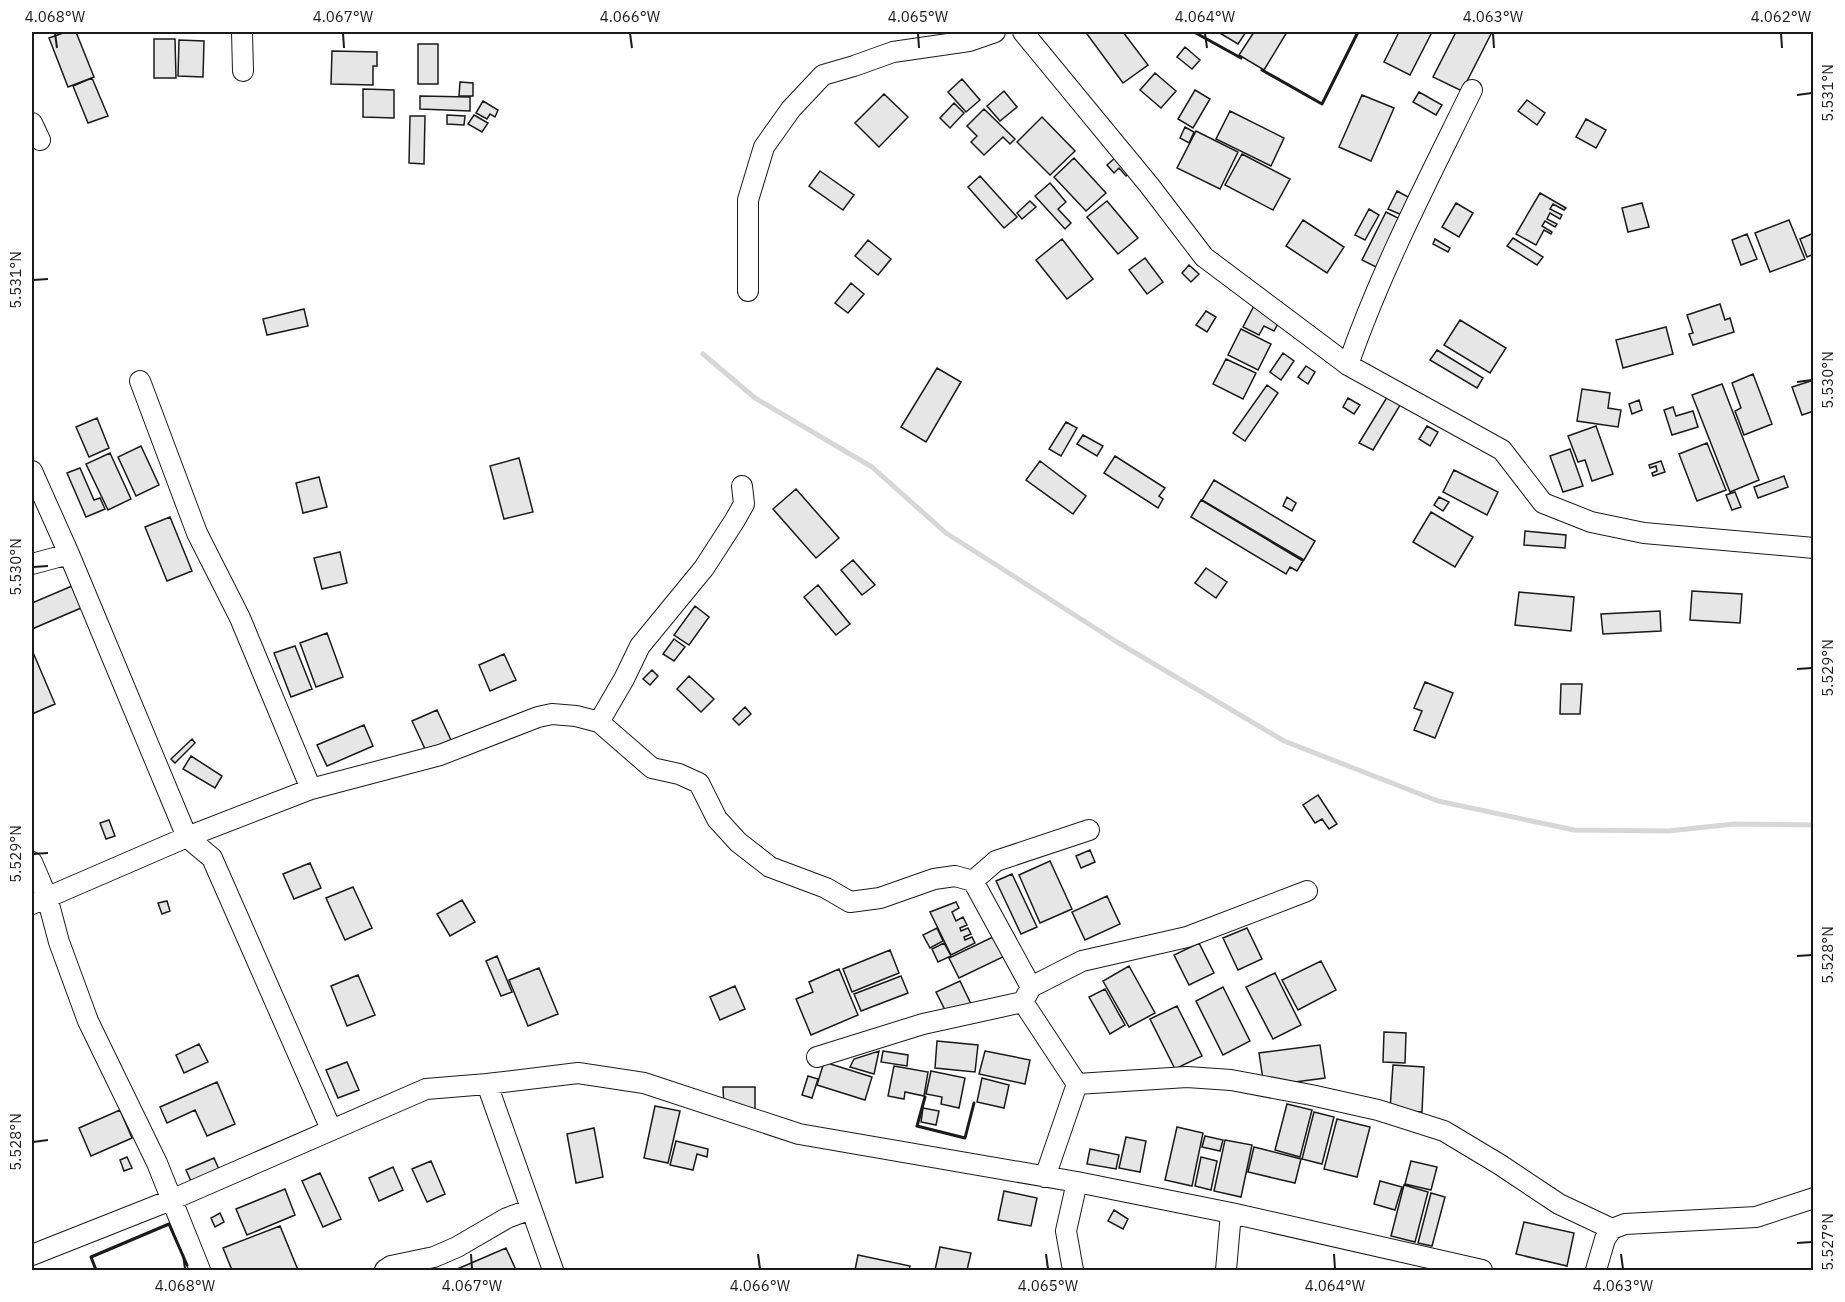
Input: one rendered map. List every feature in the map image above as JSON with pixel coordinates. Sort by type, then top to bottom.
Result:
[{"type":"street","points":[[242,32],[243,71]]},
{"type":"street","points":[[748,291],[748,200],[764,147],[791,109],[823,75],[893,52],[969,41],[995,32]]},
{"type":"street","points":[[1023,32],[1149,185],[1204,257],[1348,365],[1502,450],[1544,503],[1592,522],[1644,533],[1814,548]]},
{"type":"street","points":[[1348,365],[1366,313],[1472,90]]},
{"type":"street","points":[[32,123],[40,140]]},
{"type":"street","points":[[140,381],[197,533],[240,618],[311,789]]},
{"type":"street","points":[[32,471],[187,837],[212,858],[332,1129]]},
{"type":"street","points":[[599,722],[640,646],[704,568],[735,519],[744,504],[742,486]]},
{"type":"street","points":[[32,564],[69,554]]},
{"type":"street","points":[[39,900],[187,837],[311,789],[440,755],[538,717],[552,714],[576,716],[599,722],[652,768],[679,774],[699,783],[717,819],[738,842],[770,867],[826,888],[850,902],[880,898],[934,879],[955,876],[973,881],[1027,995],[1077,1084],[1046,1178]]},
{"type":"street","points":[[973,881],[996,861],[1089,830]]},
{"type":"street","points":[[32,862],[39,900],[59,942],[88,1022],[157,1164],[200,1270]]},
{"type":"street","points":[[817,1057],[1027,995],[1082,962],[1187,937],[1307,891]]},
{"type":"street","points":[[32,1256],[171,1200],[426,1089],[578,1073],[644,1083],[799,1134],[1077,1182],[1231,1213],[1482,1270]]},
{"type":"street","points":[[1077,1084],[1187,1077],[1231,1080],[1378,1110],[1444,1131],[1559,1204],[1612,1229]]},
{"type":"street","points":[[487,1084],[553,1270]]},
{"type":"street","points":[[1072,1270],[1066,1231],[1077,1182]]},
{"type":"street","points":[[1596,1270],[1605,1239],[1612,1229],[1625,1224],[1756,1217],[1814,1198]]},
{"type":"street","points":[[385,1270],[391,1266],[434,1257],[457,1247],[507,1218],[531,1209]]},
{"type":"street","points":[[1226,1270],[1231,1213]]},
{"type":"building","points":[[66,32],[76,32],[94,77],[68,87],[49,38]]},
{"type":"building","points":[[1123,32],[1148,65],[1123,83],[1087,34]]},
{"type":"building","points":[[1218,32],[1246,32],[1238,44]]},
{"type":"building","points":[[1254,32],[1287,32],[1264,70],[1239,55]]},
{"type":"building","points":[[1399,32],[1432,32],[1410,75],[1384,62]]},
{"type":"building","points":[[1456,32],[1492,32],[1462,91],[1433,77]]},
{"type":"building","points":[[154,39],[175,39],[176,78],[154,78]]},
{"type":"building","points":[[179,40],[204,41],[203,77],[178,76]]},
{"type":"building","points":[[418,44],[438,44],[438,84],[418,84]]},
{"type":"building","points":[[1185,47],[1200,60],[1192,69],[1177,57]]},
{"type":"building","points":[[332,51],[377,52],[377,66],[373,66],[373,85],[331,84]]},
{"type":"building","points":[[1155,73],[1176,91],[1161,108],[1140,90]]},
{"type":"building","points":[[92,78],[108,116],[88,123],[73,86]]},
{"type":"building","points":[[962,79],[980,100],[966,112],[948,92]]},
{"type":"building","points":[[460,82],[473,83],[473,96],[459,96]]},
{"type":"building","points":[[363,89],[394,90],[394,118],[363,117]]},
{"type":"building","points":[[1195,90],[1210,99],[1193,128],[1178,119]]},
{"type":"building","points":[[1004,91],[1017,107],[1000,121],[987,106]]},
{"type":"building","points":[[1419,92],[1442,105],[1436,115],[1413,102]]},
{"type":"building","points":[[884,94],[908,117],[879,147],[855,123]]},
{"type":"building","points":[[1362,95],[1394,108],[1371,161],[1339,147]]},
{"type":"building","points":[[420,96],[470,97],[470,111],[420,109]]},
{"type":"building","points":[[1527,100],[1545,113],[1537,125],[1518,111]]},
{"type":"building","points":[[483,101],[498,110],[495,117],[490,114],[487,119],[476,113]]},
{"type":"building","points":[[954,103],[964,113],[950,128],[940,118]]},
{"type":"building","points":[[984,109],[1015,139],[1010,144],[1003,137],[984,155],[971,142],[977,136],[967,126]]},
{"type":"building","points":[[1230,111],[1284,138],[1271,166],[1216,139]]},
{"type":"building","points":[[447,115],[465,116],[464,125],[447,124]]},
{"type":"building","points":[[474,115],[488,123],[482,132],[468,124]]},
{"type":"building","points":[[410,116],[425,116],[424,164],[409,163]]},
{"type":"building","points":[[1042,117],[1075,151],[1050,175],[1017,142]]},
{"type":"building","points":[[1586,119],[1606,130],[1596,148],[1576,137]]},
{"type":"building","points":[[1185,127],[1194,132],[1189,143],[1180,138]]},
{"type":"building","points":[[1196,131],[1238,152],[1220,189],[1177,168]]},
{"type":"building","points":[[1242,154],[1290,179],[1273,210],[1225,185]]},
{"type":"building","points":[[1074,158],[1106,193],[1086,211],[1054,177]]},
{"type":"building","points":[[1115,158],[1133,170],[1126,176],[1119,168],[1114,173],[1107,165]]},
{"type":"building","points":[[820,171],[854,195],[843,210],[809,186]]},
{"type":"building","points":[[980,176],[1017,217],[1004,228],[968,187]]},
{"type":"building","points":[[1050,183],[1066,202],[1058,209],[1071,223],[1065,229],[1035,196]]},
{"type":"building","points":[[1397,191],[1410,198],[1402,215],[1388,209]]},
{"type":"building","points":[[1540,193],[1566,208],[1564,210],[1553,204],[1550,209],[1562,215],[1560,219],[1550,213],[1547,219],[1557,224],[1555,227],[1545,221],[1542,226],[1552,232],[1551,234],[1544,230],[1536,245],[1516,234]]},
{"type":"building","points":[[1030,201],[1036,207],[1022,219],[1017,213]]},
{"type":"building","points":[[1107,201],[1138,238],[1118,254],[1087,217]]},
{"type":"building","points":[[1456,203],[1473,213],[1459,237],[1442,227]]},
{"type":"building","points":[[1642,203],[1649,227],[1628,232],[1622,208]]},
{"type":"building","points":[[1369,209],[1379,215],[1365,240],[1355,235]]},
{"type":"building","points":[[1386,212],[1400,219],[1376,267],[1362,260]]},
{"type":"building","points":[[1303,220],[1344,247],[1327,273],[1286,246]]},
{"type":"building","points":[[1789,220],[1805,259],[1770,272],[1755,233]]},
{"type":"building","points":[[1814,233],[1814,254],[1807,257],[1800,239]]},
{"type":"building","points":[[1747,234],[1757,259],[1741,265],[1732,240]]},
{"type":"building","points":[[1513,238],[1543,257],[1537,265],[1507,246]]},
{"type":"building","points":[[1062,239],[1093,279],[1067,299],[1036,260]]},
{"type":"building","points":[[1435,239],[1450,248],[1448,252],[1433,244]]},
{"type":"building","points":[[868,240],[891,259],[878,275],[855,256]]},
{"type":"building","points":[[1145,258],[1163,282],[1147,294],[1129,270]]},
{"type":"building","points":[[1189,265],[1199,274],[1191,282],[1182,273]]},
{"type":"building","points":[[851,283],[864,294],[848,313],[835,303]]},
{"type":"building","points":[[1255,304],[1281,318],[1274,331],[1264,326],[1259,335],[1243,327]]},
{"type":"building","points":[[1720,304],[1725,320],[1730,318],[1734,332],[1693,345],[1689,334],[1693,333],[1687,315]]},
{"type":"building","points":[[304,309],[308,326],[267,335],[263,319]]},
{"type":"building","points":[[1206,311],[1216,317],[1207,332],[1196,325]]},
{"type":"building","points":[[1460,320],[1506,348],[1490,373],[1444,345]]},
{"type":"building","points":[[1666,327],[1673,354],[1623,368],[1616,340]]},
{"type":"building","points":[[1241,329],[1271,344],[1258,370],[1228,355]]},
{"type":"building","points":[[1437,350],[1483,378],[1477,388],[1430,360]]},
{"type":"building","points":[[1283,353],[1294,361],[1281,380],[1270,372]]},
{"type":"building","points":[[1226,359],[1256,373],[1243,399],[1213,384]]},
{"type":"building","points":[[1306,366],[1315,372],[1308,384],[1298,377]]},
{"type":"building","points":[[937,368],[961,382],[926,442],[901,427]]},
{"type":"building","points":[[1753,374],[1772,424],[1744,435],[1735,411],[1741,408],[1732,383]]},
{"type":"building","points":[[1814,380],[1814,411],[1802,415],[1792,387]]},
{"type":"building","points":[[1722,384],[1759,480],[1730,492],[1692,395]]},
{"type":"building","points":[[1267,385],[1278,393],[1245,441],[1233,433]]},
{"type":"building","points":[[1582,389],[1610,393],[1608,408],[1621,410],[1618,427],[1577,421]]},
{"type":"building","points":[[1389,394],[1402,402],[1373,450],[1359,443]]},
{"type":"building","points":[[1348,398],[1360,405],[1354,414],[1343,407]]},
{"type":"building","points":[[1639,400],[1642,410],[1632,414],[1629,404]]},
{"type":"building","points":[[1673,407],[1676,416],[1693,411],[1698,427],[1672,435],[1664,410]]},
{"type":"building","points":[[97,418],[109,448],[89,457],[76,427]]},
{"type":"building","points":[[1066,422],[1077,428],[1061,456],[1049,449]]},
{"type":"building","points":[[1427,426],[1438,432],[1430,446],[1419,439]]},
{"type":"building","points":[[1596,426],[1613,474],[1592,481],[1585,460],[1578,462],[1568,436]]},
{"type":"building","points":[[1083,435],[1103,446],[1097,456],[1077,444]]},
{"type":"building","points":[[1707,443],[1726,490],[1697,501],[1679,454]]},
{"type":"building","points":[[141,446],[159,485],[136,496],[118,457]]},
{"type":"building","points":[[1570,449],[1583,486],[1563,492],[1550,456]]},
{"type":"building","points":[[110,453],[131,499],[108,510],[86,464]]},
{"type":"building","points":[[1115,456],[1165,488],[1159,496],[1163,499],[1158,508],[1104,473]]},
{"type":"building","points":[[519,458],[533,512],[504,519],[490,466]]},
{"type":"building","points":[[1040,461],[1086,496],[1073,514],[1026,480]]},
{"type":"building","points":[[1661,461],[1665,472],[1653,476],[1652,473],[1657,471],[1656,466],[1650,468],[1649,465]]},
{"type":"building","points":[[80,468],[94,500],[100,498],[105,509],[86,517],[67,473]]},
{"type":"building","points":[[1454,470],[1498,492],[1487,515],[1443,492]]},
{"type":"building","points":[[1784,476],[1788,487],[1758,498],[1754,487]]},
{"type":"building","points":[[319,477],[327,507],[303,513],[296,483]]},
{"type":"building","points":[[1214,480],[1315,541],[1304,560],[1202,500]]},
{"type":"building","points":[[796,489],[839,538],[816,558],[773,509]]},
{"type":"building","points":[[1735,492],[1741,507],[1732,510],[1726,495]]},
{"type":"building","points":[[1287,497],[1296,503],[1292,511],[1283,506]]},
{"type":"building","points":[[1439,497],[1449,502],[1443,511],[1434,505]]},
{"type":"building","points":[[1201,500],[1303,561],[1297,571],[1290,567],[1286,574],[1191,517]]},
{"type":"building","points":[[1431,512],[1473,537],[1455,567],[1413,542]]},
{"type":"building","points":[[170,517],[192,571],[167,581],[145,527]]},
{"type":"building","points":[[1525,531],[1566,535],[1565,548],[1524,545]]},
{"type":"building","points":[[340,552],[347,583],[322,589],[314,558]]},
{"type":"building","points":[[853,560],[875,585],[862,595],[841,570]]},
{"type":"building","points":[[1206,568],[1227,582],[1216,598],[1195,583]]},
{"type":"building","points":[[79,583],[88,605],[32,629],[32,603]]},
{"type":"building","points":[[818,585],[850,624],[836,635],[804,597]]},
{"type":"building","points":[[1692,591],[1742,594],[1740,623],[1690,620]]},
{"type":"building","points":[[1519,592],[1574,597],[1571,631],[1515,625]]},
{"type":"building","points":[[695,606],[709,617],[689,645],[674,635]]},
{"type":"building","points":[[1660,611],[1661,631],[1603,634],[1601,614]]},
{"type":"building","points":[[327,633],[343,677],[316,687],[300,643]]},
{"type":"building","points":[[674,639],[685,647],[674,661],[663,654]]},
{"type":"building","points":[[295,646],[312,689],[291,697],[274,653]]},
{"type":"building","points":[[32,650],[55,704],[32,714]]},
{"type":"building","points":[[504,654],[516,680],[490,691],[479,665]]},
{"type":"building","points":[[652,670],[658,676],[650,685],[643,679]]},
{"type":"building","points":[[689,676],[714,699],[701,712],[677,689]]},
{"type":"building","points":[[1425,682],[1453,693],[1435,738],[1414,730],[1422,711],[1414,708]]},
{"type":"building","points":[[1561,684],[1582,684],[1580,714],[1560,714]]},
{"type":"building","points":[[745,707],[751,714],[739,725],[733,719]]},
{"type":"building","points":[[437,710],[451,740],[426,751],[412,721]]},
{"type":"building","points":[[364,725],[373,746],[327,766],[317,745]]},
{"type":"building","points":[[192,739],[195,743],[175,763],[171,759]]},
{"type":"building","points":[[191,756],[222,776],[215,788],[183,769]]},
{"type":"building","points":[[1318,795],[1337,824],[1329,829],[1322,819],[1315,823],[1303,805]]},
{"type":"building","points":[[109,820],[115,836],[106,839],[100,823]]},
{"type":"building","points":[[1090,850],[1095,862],[1081,868],[1076,856]]},
{"type":"building","points":[[1050,861],[1072,909],[1040,923],[1019,875]]},
{"type":"building","points":[[310,863],[321,888],[294,899],[283,874]]},
{"type":"building","points":[[1012,874],[1037,927],[1021,934],[996,881]]},
{"type":"building","points":[[353,887],[372,928],[345,940],[326,898]]},
{"type":"building","points":[[1107,896],[1120,924],[1085,940],[1072,912]]},
{"type":"building","points":[[462,900],[475,922],[450,936],[437,914]]},
{"type":"building","points":[[167,901],[170,911],[162,914],[158,903]]},
{"type":"building","points":[[956,902],[959,908],[952,912],[956,921],[963,917],[967,925],[960,928],[961,931],[968,928],[971,934],[964,937],[965,940],[972,937],[975,943],[951,955],[930,912]]},
{"type":"building","points":[[937,928],[943,941],[930,948],[923,935]]},
{"type":"building","points":[[1247,928],[1262,959],[1238,970],[1223,938]]},
{"type":"building","points":[[997,935],[1007,955],[959,978],[949,958]]},
{"type":"building","points":[[944,943],[951,956],[938,962],[932,949]]},
{"type":"building","points":[[1199,943],[1214,973],[1189,985],[1174,955]]},
{"type":"building","points":[[890,950],[899,973],[852,992],[843,969]]},
{"type":"building","points":[[497,956],[512,992],[501,996],[486,961]]},
{"type":"building","points":[[1321,961],[1336,990],[1298,1010],[1282,980]]},
{"type":"building","points":[[1129,966],[1155,1013],[1129,1027],[1103,981]]},
{"type":"building","points":[[539,968],[558,1014],[528,1026],[509,980]]},
{"type":"building","points":[[839,969],[858,1015],[811,1035],[796,999],[813,992],[809,982]]},
{"type":"building","points":[[1275,973],[1301,1025],[1273,1039],[1246,987]]},
{"type":"building","points":[[358,975],[375,1015],[347,1026],[331,986]]},
{"type":"building","points":[[901,976],[908,993],[861,1011],[854,994]]},
{"type":"building","points":[[960,981],[971,1004],[948,1016],[936,992]]},
{"type":"building","points":[[735,986],[745,1009],[720,1020],[710,997]]},
{"type":"building","points":[[1223,987],[1250,1041],[1223,1055],[1196,1001]]},
{"type":"building","points":[[1105,989],[1125,1025],[1110,1034],[1089,997]]},
{"type":"building","points":[[1177,1006],[1202,1056],[1175,1069],[1150,1019]]},
{"type":"building","points":[[1384,1032],[1406,1033],[1405,1063],[1383,1062]]},
{"type":"building","points":[[937,1041],[978,1045],[975,1072],[935,1068]]},
{"type":"building","points":[[199,1044],[208,1062],[184,1073],[176,1055]]},
{"type":"building","points":[[1320,1045],[1325,1078],[1264,1086],[1259,1053]]},
{"type":"building","points":[[879,1051],[874,1074],[850,1067],[854,1059]]},
{"type":"building","points":[[883,1051],[908,1055],[907,1066],[881,1062]]},
{"type":"building","points":[[985,1051],[1030,1060],[1025,1084],[979,1074]]},
{"type":"building","points":[[347,1062],[359,1090],[338,1098],[326,1070]]},
{"type":"building","points":[[824,1062],[872,1077],[865,1100],[817,1085]]},
{"type":"building","points":[[1393,1065],[1424,1067],[1422,1112],[1390,1110]]},
{"type":"building","points":[[894,1066],[928,1072],[924,1096],[905,1092],[904,1099],[888,1096]]},
{"type":"building","points":[[931,1071],[965,1078],[959,1108],[941,1104],[942,1097],[926,1094]]},
{"type":"building","points":[[808,1076],[818,1079],[812,1098],[802,1095]]},
{"type":"building","points":[[982,1078],[1009,1085],[1004,1108],[977,1102]]},
{"type":"building","points":[[217,1082],[235,1124],[207,1136],[195,1110],[167,1123],[160,1107]]},
{"type":"building","points":[[723,1087],[755,1087],[755,1109],[724,1109]]},
{"type":"building","points":[[1287,1104],[1312,1110],[1300,1157],[1275,1150]]},
{"type":"building","points":[[655,1106],[680,1111],[668,1163],[644,1158]]},
{"type":"building","points":[[923,1108],[939,1111],[936,1125],[921,1122]]},
{"type":"building","points":[[120,1110],[132,1138],[91,1156],[79,1128]]},
{"type":"building","points":[[1314,1112],[1334,1117],[1322,1164],[1302,1159]]},
{"type":"building","points":[[1337,1119],[1370,1127],[1357,1177],[1324,1169]]},
{"type":"building","points":[[1177,1127],[1203,1133],[1192,1186],[1165,1180]]},
{"type":"building","points":[[594,1128],[603,1177],[576,1183],[567,1134]]},
{"type":"building","points":[[1205,1136],[1223,1140],[1220,1151],[1202,1147]]},
{"type":"building","points":[[1126,1137],[1146,1141],[1140,1172],[1119,1168]]},
{"type":"building","points":[[1225,1140],[1252,1145],[1241,1197],[1214,1191]]},
{"type":"building","points":[[676,1141],[708,1149],[707,1157],[697,1154],[693,1170],[670,1165]]},
{"type":"building","points":[[1254,1147],[1301,1159],[1295,1183],[1248,1172]]},
{"type":"building","points":[[1090,1149],[1119,1155],[1116,1169],[1087,1164]]},
{"type":"building","points":[[127,1157],[132,1168],[124,1171],[120,1160]]},
{"type":"building","points":[[1201,1157],[1217,1161],[1211,1190],[1195,1186]]},
{"type":"building","points":[[214,1158],[222,1176],[194,1188],[186,1170]]},
{"type":"building","points":[[431,1161],[445,1194],[427,1202],[412,1169]]},
{"type":"building","points":[[1411,1161],[1437,1167],[1431,1190],[1405,1184]]},
{"type":"building","points":[[393,1167],[403,1190],[379,1201],[369,1178]]},
{"type":"building","points":[[320,1173],[341,1219],[323,1227],[302,1181]]},
{"type":"building","points":[[1380,1181],[1402,1187],[1395,1210],[1374,1204]]},
{"type":"building","points":[[1404,1185],[1428,1192],[1415,1242],[1391,1236]]},
{"type":"building","points":[[285,1189],[295,1215],[247,1235],[236,1209]]},
{"type":"building","points":[[1004,1191],[1037,1198],[1031,1226],[998,1220]]},
{"type":"building","points":[[1431,1193],[1445,1197],[1432,1246],[1418,1243]]},
{"type":"building","points":[[1114,1210],[1128,1219],[1123,1229],[1108,1221]]},
{"type":"building","points":[[220,1213],[224,1222],[215,1227],[211,1218]]},
{"type":"building","points":[[1524,1222],[1574,1233],[1567,1266],[1516,1254]]},
{"type":"building","points":[[280,1226],[298,1270],[232,1270],[223,1248]]},
{"type":"building","points":[[940,1247],[971,1253],[967,1270],[935,1270]]},
{"type":"building","points":[[506,1248],[516,1270],[455,1270]]},
{"type":"building","points":[[858,1255],[910,1266],[909,1270],[855,1270]]},
{"type":"waterway","points":[[703,354],[755,398],[872,467],[946,533],[1117,642],[1284,741],[1438,801],[1574,830],[1668,831],[1734,824],[1814,825]]},
{"type":"wall","points":[[1194,32],[1241,58]]},
{"type":"wall","points":[[1262,70],[1322,104],[1358,32]]},
{"type":"wall","points":[[925,1097],[917,1126],[965,1138],[974,1103]]},
{"type":"wall","points":[[96,1270],[91,1257],[169,1224],[187,1265]]}]
